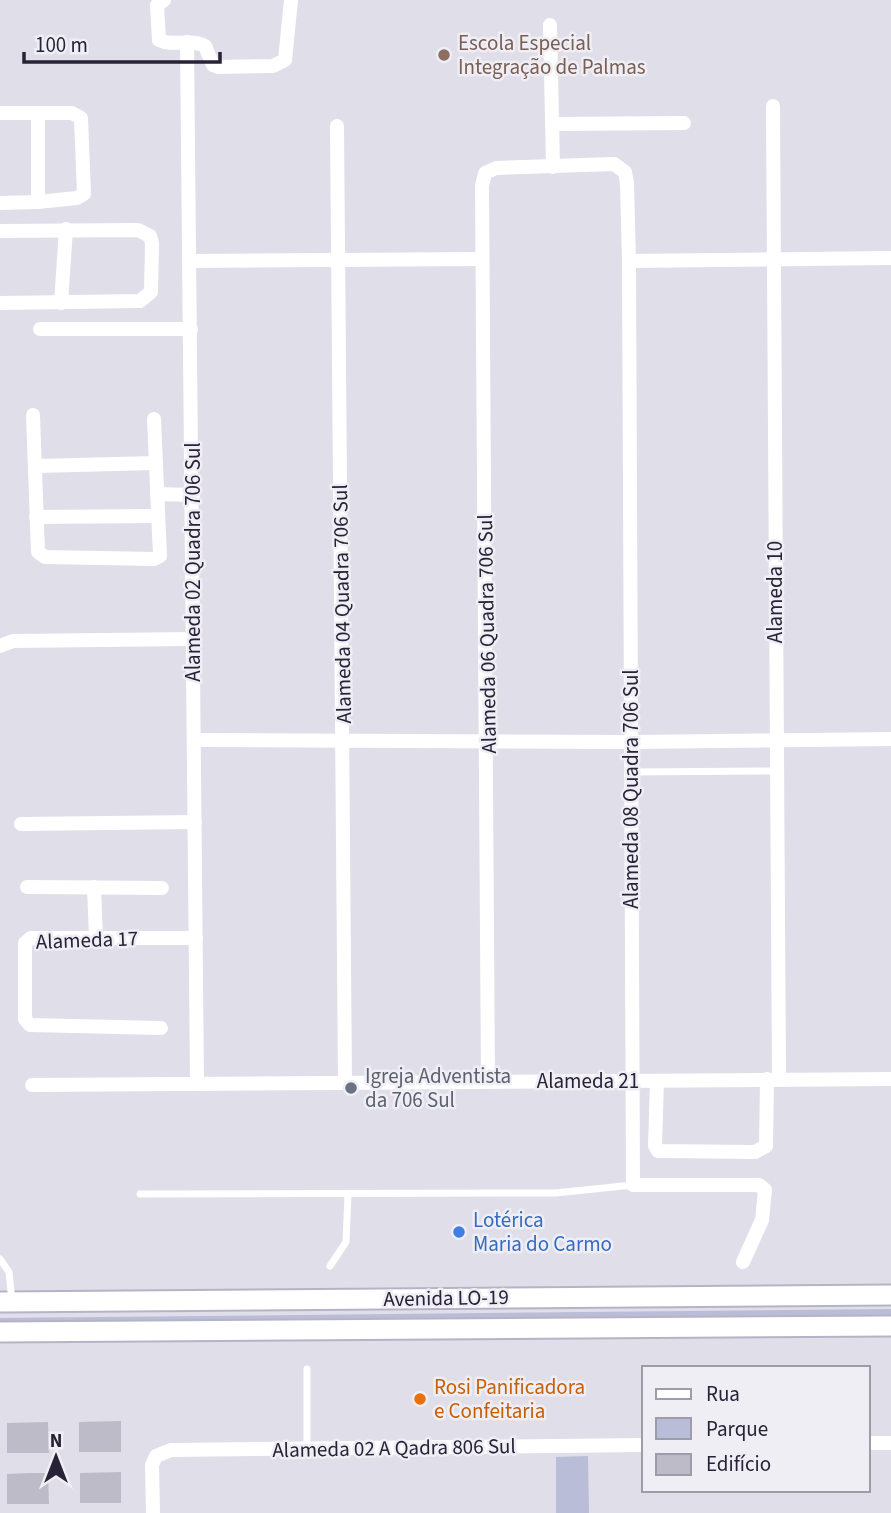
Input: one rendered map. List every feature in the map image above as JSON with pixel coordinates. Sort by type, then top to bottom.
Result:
[{"type":"main road","name":"Avenida LO-19","points":[[6,1302],[891,1295]]},
{"type":"main road","name":"Avenida LO-19","points":[[0,1332],[891,1326]]},
{"type":"street","points":[[164,0],[157,5],[159,40],[205,46],[213,65],[218,67],[279,64],[285,60],[292,0]]},
{"type":"street","points":[[550,24],[552,167]]},
{"type":"street","name":"Alameda 02 Quadra 706 Sul","points":[[187,42],[197,1082]]},
{"type":"street","name":"Alameda 10","points":[[657,1081],[658,1151],[742,1152],[762,1150],[766,1146],[773,1079],[776,771],[773,106]]},
{"type":"street","points":[[0,113],[72,113],[81,118],[84,194],[77,198],[0,203]]},
{"type":"street","points":[[38,113],[38,202]]},
{"type":"street","points":[[552,124],[684,124]]},
{"type":"street","name":"Alameda 04 Quadra 706 Sul","points":[[337,126],[345,1082]]},
{"type":"street","name":"Alameda 08 Quadra 706 Sul","points":[[552,167],[614,164],[625,172],[627,184],[633,1185]]},
{"type":"street","name":"Alameda 06 Quadra 706 Sul","points":[[488,1082],[488,740],[482,186],[489,169],[552,167]]},
{"type":"street","points":[[61,303],[66,229]]},
{"type":"street","points":[[0,231],[144,231],[152,243],[150,292],[140,301],[0,303]]},
{"type":"street","points":[[629,261],[891,258]]},
{"type":"street","points":[[191,261],[482,260]]},
{"type":"street","points":[[40,329],[191,329]]},
{"type":"street","points":[[33,415],[38,552],[45,557],[153,559],[161,553],[154,419]]},
{"type":"street","points":[[36,466],[155,463]]},
{"type":"street","points":[[157,494],[193,495]]},
{"type":"street","points":[[36,517],[158,516]]},
{"type":"street","points":[[4,641],[194,639]]},
{"type":"street","points":[[194,740],[631,742],[891,739]]},
{"type":"street","points":[[21,824],[195,822]]},
{"type":"street","points":[[27,887],[162,888]]},
{"type":"street","points":[[94,887],[96,938]]},
{"type":"street","name":"Alameda 17","points":[[161,1028],[30,1025],[25,1018],[25,943],[31,938],[196,938]]},
{"type":"street","name":"Alameda 21","points":[[32,1085],[891,1079]]},
{"type":"street","points":[[633,1185],[759,1185],[765,1190],[762,1220],[743,1262]]},
{"type":"street","points":[[870,1443],[891,1443]]},
{"type":"street","name":"Alameda 02 A Qadra 806 Sul","points":[[153,1513],[152,1465],[156,1456],[171,1450],[642,1445]]},
{"type":"lane","points":[[631,772],[776,771]]},
{"type":"lane","points":[[140,1194],[555,1193],[633,1185]]},
{"type":"lane","points":[[330,1266],[346,1242],[348,1194]]},
{"type":"lane","points":[[0,1259],[9,1272],[6,1302]]},
{"type":"lane","points":[[307,1369],[307,1449]]},
{"type":"green space","points":[[891,1309],[891,1320],[0,1327],[0,1318]]},
{"type":"green space","points":[[588,1456],[589,1513],[556,1513],[556,1457]]},
{"type":"building","points":[[121,1421],[121,1452],[79,1452],[79,1422]]},
{"type":"building","points":[[48,1422],[49,1453],[7,1453],[7,1423]]},
{"type":"building","points":[[121,1472],[121,1503],[80,1503],[80,1473]]},
{"type":"building","points":[[48,1473],[49,1504],[7,1504],[7,1474]]},
{"type":"place","name":"Escola Especial Integração de Palmas","points":[[444,55]]},
{"type":"place","name":"Igreja Adventista da 706 Sul","points":[[351,1088]]},
{"type":"place","name":"Lotérica Maria do Carmo","points":[[459,1232]]},
{"type":"place","name":"Rosi Panificadora e Confeitaria","points":[[420,1399]]}]
